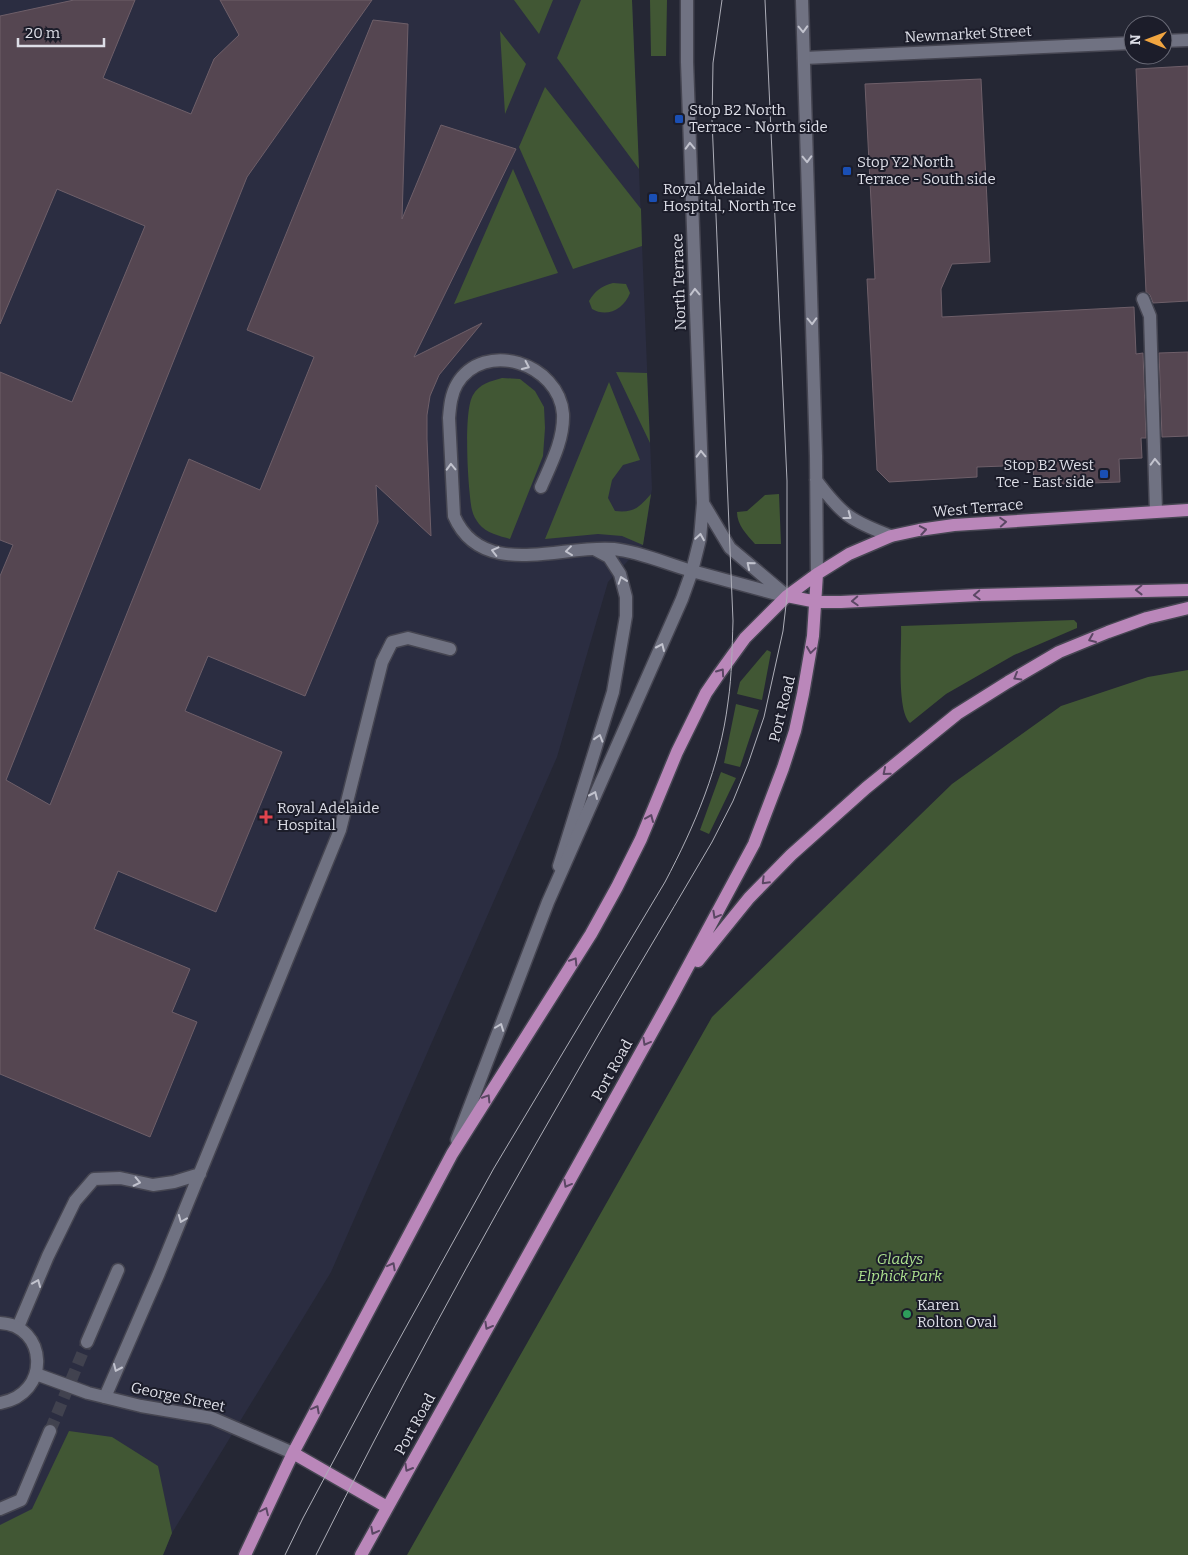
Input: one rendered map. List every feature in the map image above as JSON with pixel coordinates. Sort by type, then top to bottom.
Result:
[{"type":"main road","name":"North Terrace","points":[[687,0],[687,62],[703,503],[700,539],[692,571]]},
{"type":"main road","points":[[802,0],[818,574]]},
{"type":"main road","points":[[1173,41],[1188,40]]},
{"type":"main road","name":"Newmarket Street","points":[[804,58],[1123,43]]},
{"type":"main road","points":[[1143,299],[1150,316],[1156,511]]},
{"type":"main road","points":[[541,487],[559,444],[562,426],[562,406],[554,387],[539,372],[518,362],[490,362],[469,371],[457,385],[450,406],[454,516],[462,531],[474,544],[497,553],[543,554],[614,549],[633,552],[692,571],[816,602],[855,602],[989,594],[1188,590]]},
{"type":"main road","points":[[816,480],[846,516],[862,525],[891,536]]},
{"type":"main road","name":"North Terrace","points":[[703,503],[730,548],[787,596]]},
{"type":"main road","name":"West Terrace","points":[[787,596],[849,554],[891,536],[954,525],[1188,510]]},
{"type":"main road","points":[[548,902],[613,692],[622,643],[626,606],[625,590],[613,561],[596,549]]},
{"type":"main road","points":[[452,1154],[548,902],[682,599],[692,571]]},
{"type":"main road","name":"Port Road","points":[[361,1555],[670,1000],[754,844],[795,731],[803,694],[818,574]]},
{"type":"main road","points":[[245,1555],[293,1453],[452,1154],[591,934],[613,895],[641,839],[676,752],[706,694],[745,638],[787,596]]},
{"type":"main road","points":[[670,1000],[720,933],[749,898],[779,867],[866,788],[950,720],[1008,682],[1059,652],[1147,618],[1188,608]]},
{"type":"main road","points":[[105,1397],[159,1273],[340,830],[382,662],[392,642],[408,638],[450,649]]},
{"type":"main road","points":[[18,1328],[48,1256],[76,1201],[94,1179],[120,1178],[153,1186],[200,1174]]},
{"type":"main road","points":[[87,1342],[118,1270]]},
{"type":"main road","points":[[0,1323],[6,1323],[18,1328],[28,1336],[35,1348],[38,1361],[36,1374],[30,1386],[22,1395],[10,1401],[0,1403]]},
{"type":"main road","name":"George Street","points":[[36,1374],[88,1393],[141,1406],[212,1418],[293,1453],[387,1507]]},
{"type":"main road","points":[[0,1509],[21,1500],[50,1430]]},
{"type":"shaded area","name":"Royal Adelaide Hospital","points":[[0,0],[632,0],[652,489],[643,545],[608,582],[557,757],[331,1272],[172,1533],[163,1555],[0,1555]]},
{"type":"green space","points":[[514,0],[553,0],[539,34]]},
{"type":"green space","points":[[581,0],[632,0],[639,169],[557,58]]},
{"type":"green space","points":[[650,0],[667,0],[666,56],[651,56]]},
{"type":"green space","points":[[500,31],[526,64],[505,114]]},
{"type":"green space","points":[[545,87],[641,209],[642,246],[573,269],[519,147]]},
{"type":"green space","points":[[513,169],[558,273],[454,304]]},
{"type":"green space","points":[[613,283],[626,284],[630,293],[624,304],[614,310],[603,313],[592,309],[589,301],[594,294],[602,287]]},
{"type":"green space","points":[[616,372],[647,373],[650,443]]},
{"type":"green space","points":[[502,378],[520,379],[535,391],[544,407],[543,456],[510,539],[485,530],[473,514],[468,469],[468,417],[473,395],[482,386]]},
{"type":"green space","points":[[609,382],[640,460],[623,465],[612,480],[608,498],[615,511],[627,511],[640,506],[651,494],[643,545],[622,536],[598,534],[545,539]]},
{"type":"green space","points":[[779,494],[781,544],[755,544],[741,525],[737,512],[747,511],[765,495]]},
{"type":"green space","points":[[1074,620],[1077,623],[1077,628],[1014,655],[946,694],[910,723],[906,716],[901,692],[901,626]]},
{"type":"green space","points":[[767,650],[771,652],[762,700],[737,694],[740,682]]},
{"type":"green space","name":"Gladys Elphick Park","points":[[1188,670],[1188,1555],[407,1555],[712,1017],[952,784],[1061,706],[1148,677]]},
{"type":"green space","points":[[736,704],[759,710],[740,767],[724,763]]},
{"type":"green space","points":[[721,772],[736,778],[709,834],[700,830]]},
{"type":"green space","points":[[69,1431],[112,1437],[158,1466],[172,1533],[163,1555],[0,1555],[0,1525],[32,1509]]},
{"type":"building","points":[[74,0],[135,0],[103,78],[191,114],[214,59],[239,35],[220,0],[372,0],[247,177],[6,780],[50,805],[189,459],[260,490],[314,357],[247,330],[373,20],[408,24],[402,219],[441,125],[516,149],[414,357],[482,323],[439,375],[430,396],[427,415],[427,439],[431,536],[376,485],[378,522],[305,696],[208,656],[185,711],[282,752],[216,912],[118,871],[94,929],[190,969],[172,1012],[197,1022],[150,1137],[0,1074],[0,576],[13,545],[0,540],[0,372],[72,402],[145,226],[57,189],[0,324],[0,16]]},
{"type":"building","points":[[1188,66],[1188,301],[1153,303],[1150,295],[1146,292],[1136,69]]},
{"type":"building","points":[[981,79],[990,262],[952,264],[941,289],[942,317],[1134,307],[1136,354],[1143,353],[1146,438],[1141,438],[1142,458],[1119,459],[1120,482],[1034,485],[1033,465],[977,467],[977,477],[889,482],[877,470],[867,279],[875,279],[865,84]]},
{"type":"building","points":[[1188,352],[1188,436],[1162,437],[1159,353]]},
{"type":"tunnel","points":[[50,1431],[87,1342]]},
{"type":"tram line","points":[[285,1555],[374,1385],[494,1168],[665,882],[696,817],[719,750],[729,692],[733,621],[712,120],[713,63],[722,0]]},
{"type":"tram line","points":[[316,1555],[435,1326],[497,1212],[598,1035],[712,842],[733,801],[764,717],[783,631],[787,596],[787,481],[765,0]]},
{"type":"place","name":"Stop B2 North Terrace - North side","points":[[679,119]]},
{"type":"place","name":"Stop Y2 North Terrace - South side","points":[[847,171]]},
{"type":"place","name":"Royal Adelaide Hospital, North Tce","points":[[653,198]]},
{"type":"place","name":"Stop B2 West Tce - East side","points":[[1104,474]]},
{"type":"place","name":"Royal Adelaide Hospital","points":[[266,817]]},
{"type":"place","name":"Karen Rolton Oval","points":[[907,1314]]}]
